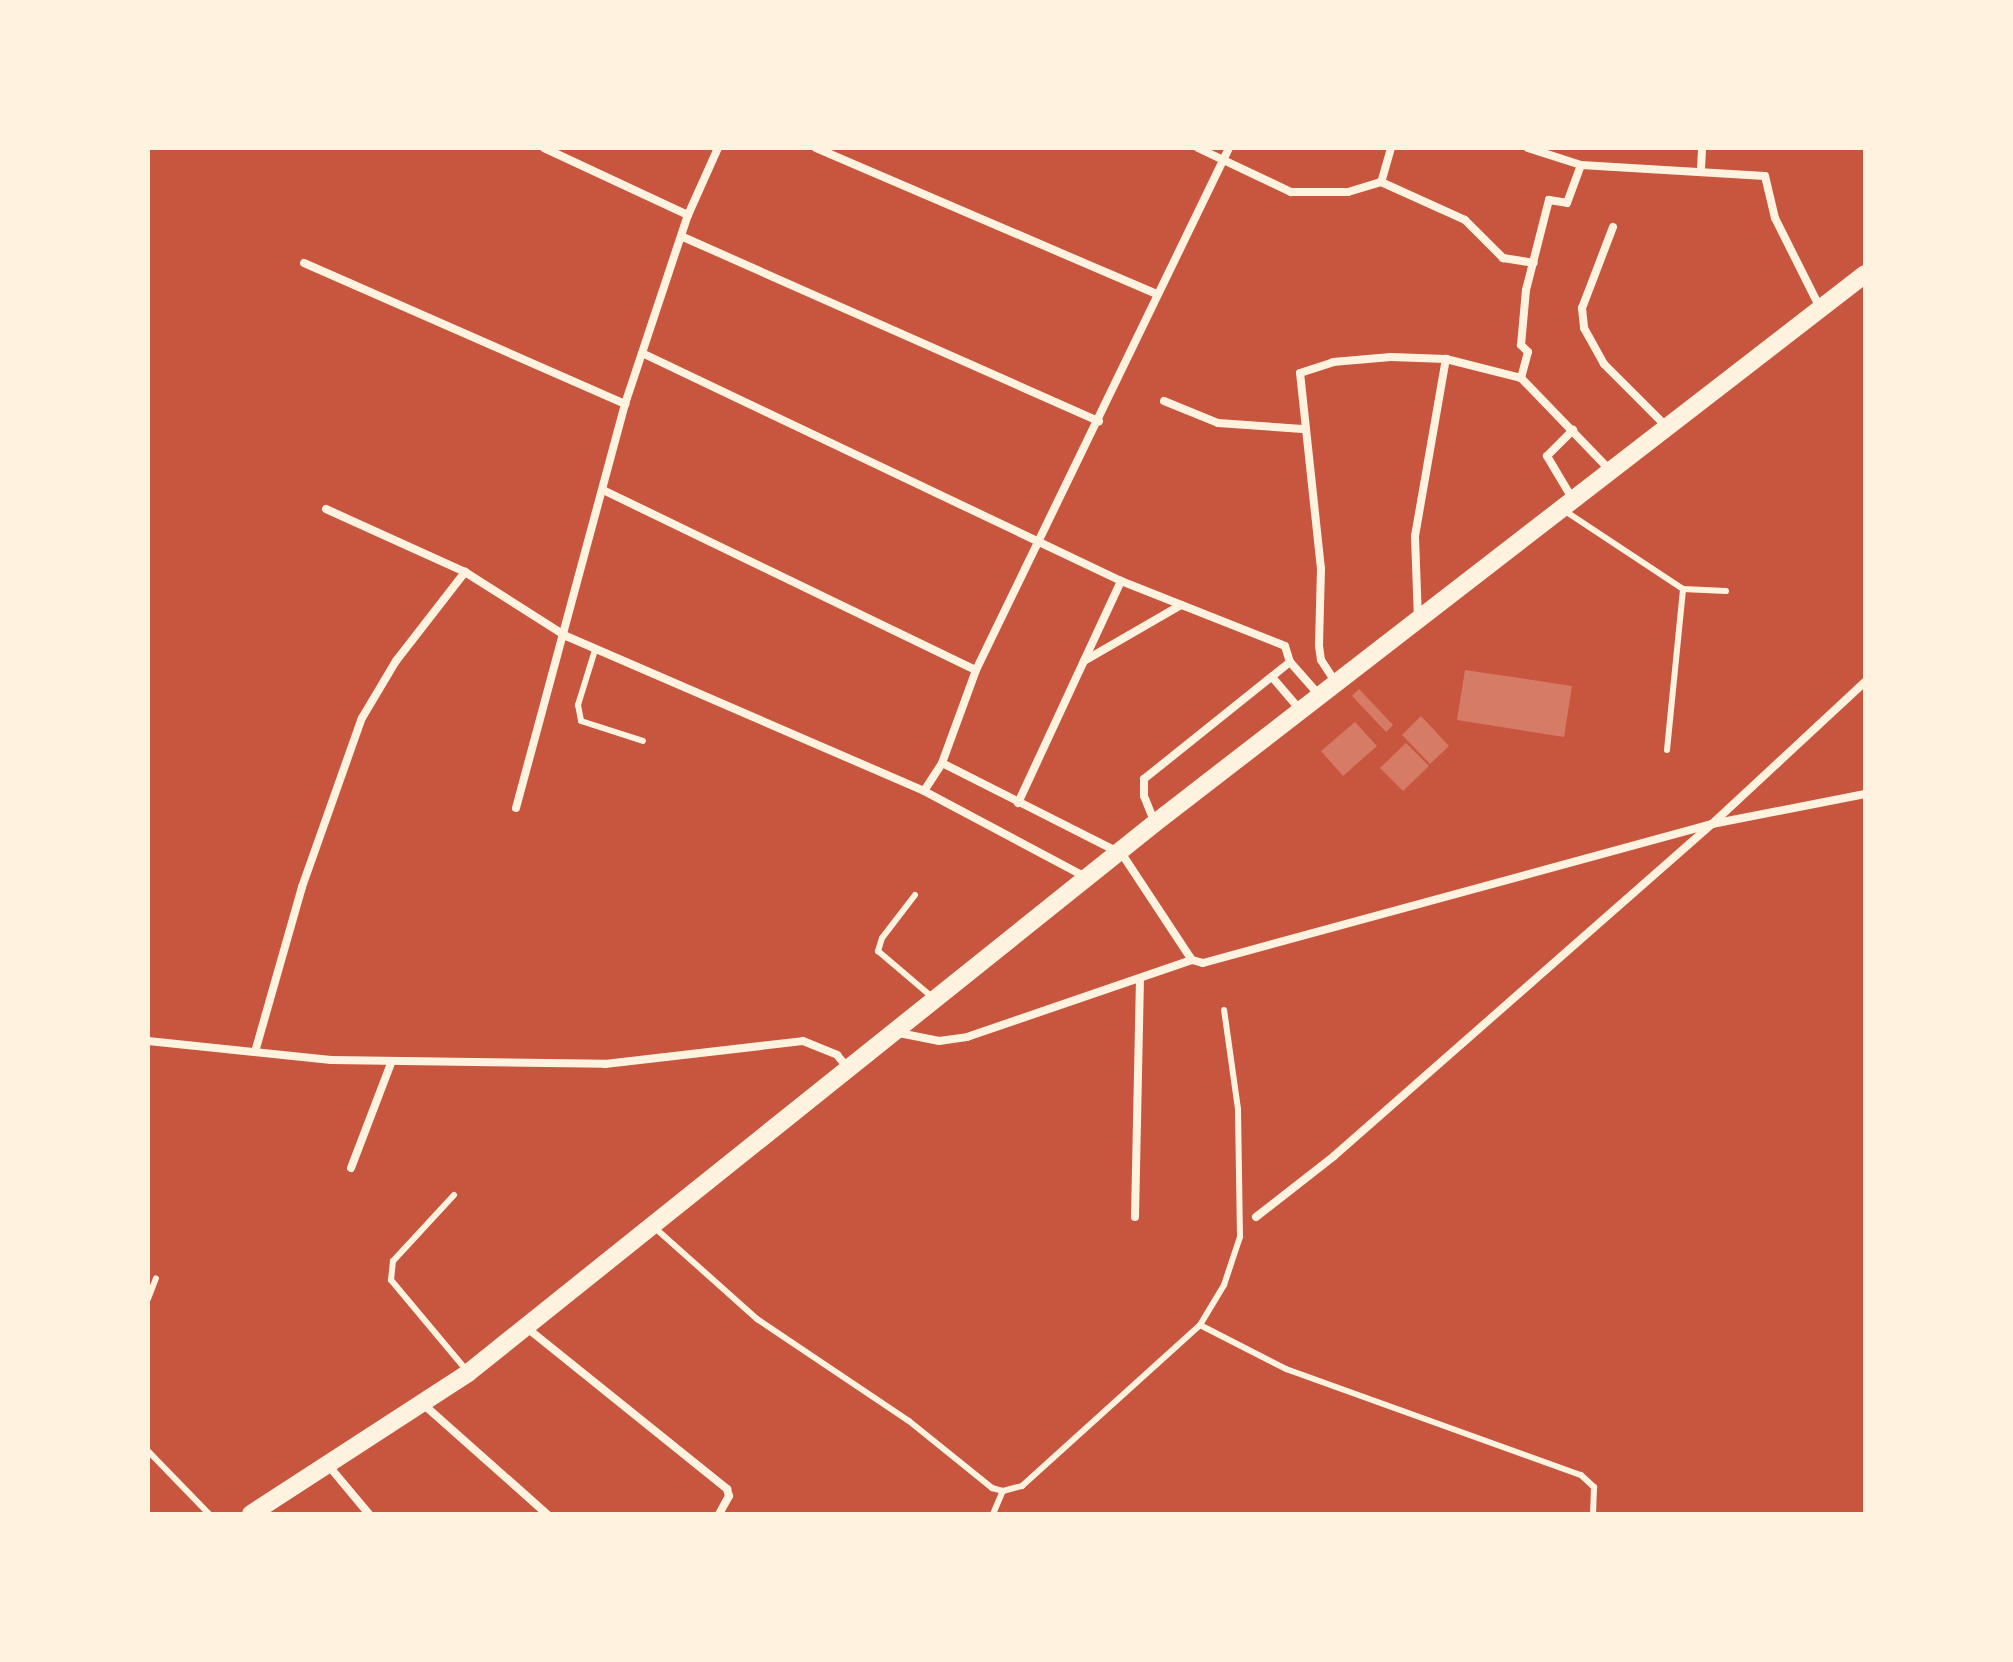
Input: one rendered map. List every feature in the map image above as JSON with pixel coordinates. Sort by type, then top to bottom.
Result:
[{"type":"main road","points":[[251,1514],[468,1373],[655,1228],[847,1067],[899,1033],[935,999],[1122,854],[1155,823],[1665,425],[1865,274]]},
{"type":"street","points":[[544,148],[688,215]]},
{"type":"street","points":[[516,808],[566,636],[625,404],[688,215],[718,148]]},
{"type":"street","points":[[816,148],[1156,294]]},
{"type":"street","points":[[1198,148],[1291,192],[1348,192],[1381,182],[1465,220],[1503,258],[1534,263]]},
{"type":"street","points":[[924,791],[942,763],[976,670],[1229,148]]},
{"type":"street","points":[[1381,182],[1391,148]]},
{"type":"street","points":[[1528,148],[1581,165],[1701,169],[1765,176],[1775,218],[1819,306]]},
{"type":"street","points":[[1701,169],[1702,148]]},
{"type":"street","points":[[1521,378],[1528,352],[1521,345],[1526,290],[1549,200],[1567,203],[1581,165]]},
{"type":"street","points":[[1613,227],[1582,308],[1584,328],[1604,364],[1665,425]]},
{"type":"street","points":[[683,237],[1099,421]]},
{"type":"street","points":[[304,263],[625,404]]},
{"type":"street","points":[[642,353],[1041,539],[1121,581],[1272,638],[1285,646],[1290,662],[1320,697]]},
{"type":"street","points":[[1337,684],[1321,660],[1321,569],[1299,375],[1304,368],[1391,357],[1446,359],[1521,378],[1609,469]]},
{"type":"street","points":[[1418,619],[1415,536],[1446,359]]},
{"type":"street","points":[[1164,401],[1218,423],[1303,429]]},
{"type":"street","points":[[1566,503],[1547,456],[1573,430]]},
{"type":"street","points":[[603,490],[976,670]]},
{"type":"street","points":[[326,509],[465,572],[566,636],[924,791],[1090,879]]},
{"type":"street","points":[[255,1052],[302,887],[362,718],[396,661],[465,572]]},
{"type":"street","points":[[1018,803],[1121,581]]},
{"type":"street","points":[[1083,662],[1181,605]]},
{"type":"street","points":[[1155,823],[1144,796],[1144,779],[1290,662]]},
{"type":"street","points":[[1272,677],[1302,711]]},
{"type":"street","points":[[1256,1217],[1334,1156],[1712,824],[1865,682]]},
{"type":"street","points":[[942,763],[1122,854],[1192,960]]},
{"type":"street","points":[[899,1033],[939,1041],[967,1037],[1140,981],[1192,960],[1211,963],[1712,824],[1865,794]]},
{"type":"street","points":[[1135,1217],[1140,981]]},
{"type":"street","points":[[148,1041],[391,1063],[605,1064],[803,1041],[837,1055],[847,1067]]},
{"type":"street","points":[[351,1168],[391,1063]]},
{"type":"street","points":[[526,1327],[727,1489],[729,1496],[719,1514]]},
{"type":"street","points":[[422,1404],[547,1514]]},
{"type":"street","points":[[328,1465],[369,1514]]},
{"type":"lane","points":[[1566,503],[1683,589],[1726,591]]},
{"type":"lane","points":[[1667,750],[1683,589]]},
{"type":"lane","points":[[595,650],[578,705],[581,721],[643,741]]},
{"type":"lane","points":[[915,895],[882,938],[878,951],[935,999]]},
{"type":"lane","points":[[993,1514],[1003,1491],[1037,1476],[1200,1325],[1224,1285],[1240,1237],[1238,1109],[1224,1010]]},
{"type":"lane","points":[[454,1195],[393,1261],[391,1280],[468,1373]]},
{"type":"lane","points":[[655,1228],[757,1319],[1003,1491]]},
{"type":"lane","points":[[148,1299],[156,1278]]},
{"type":"lane","points":[[1200,1325],[1286,1369],[1581,1475],[1594,1487],[1593,1514]]},
{"type":"lane","points":[[148,1451],[209,1514]]},
{"type":"building","points":[[1465,670],[1572,686],[1564,737],[1457,720]]},
{"type":"building","points":[[1359,689],[1393,725],[1386,732],[1352,696]]},
{"type":"building","points":[[1421,716],[1449,746],[1430,764],[1402,735]]},
{"type":"building","points":[[1355,722],[1377,746],[1343,776],[1321,751]]},
{"type":"building","points":[[1406,743],[1429,766],[1403,791],[1380,768]]}]
